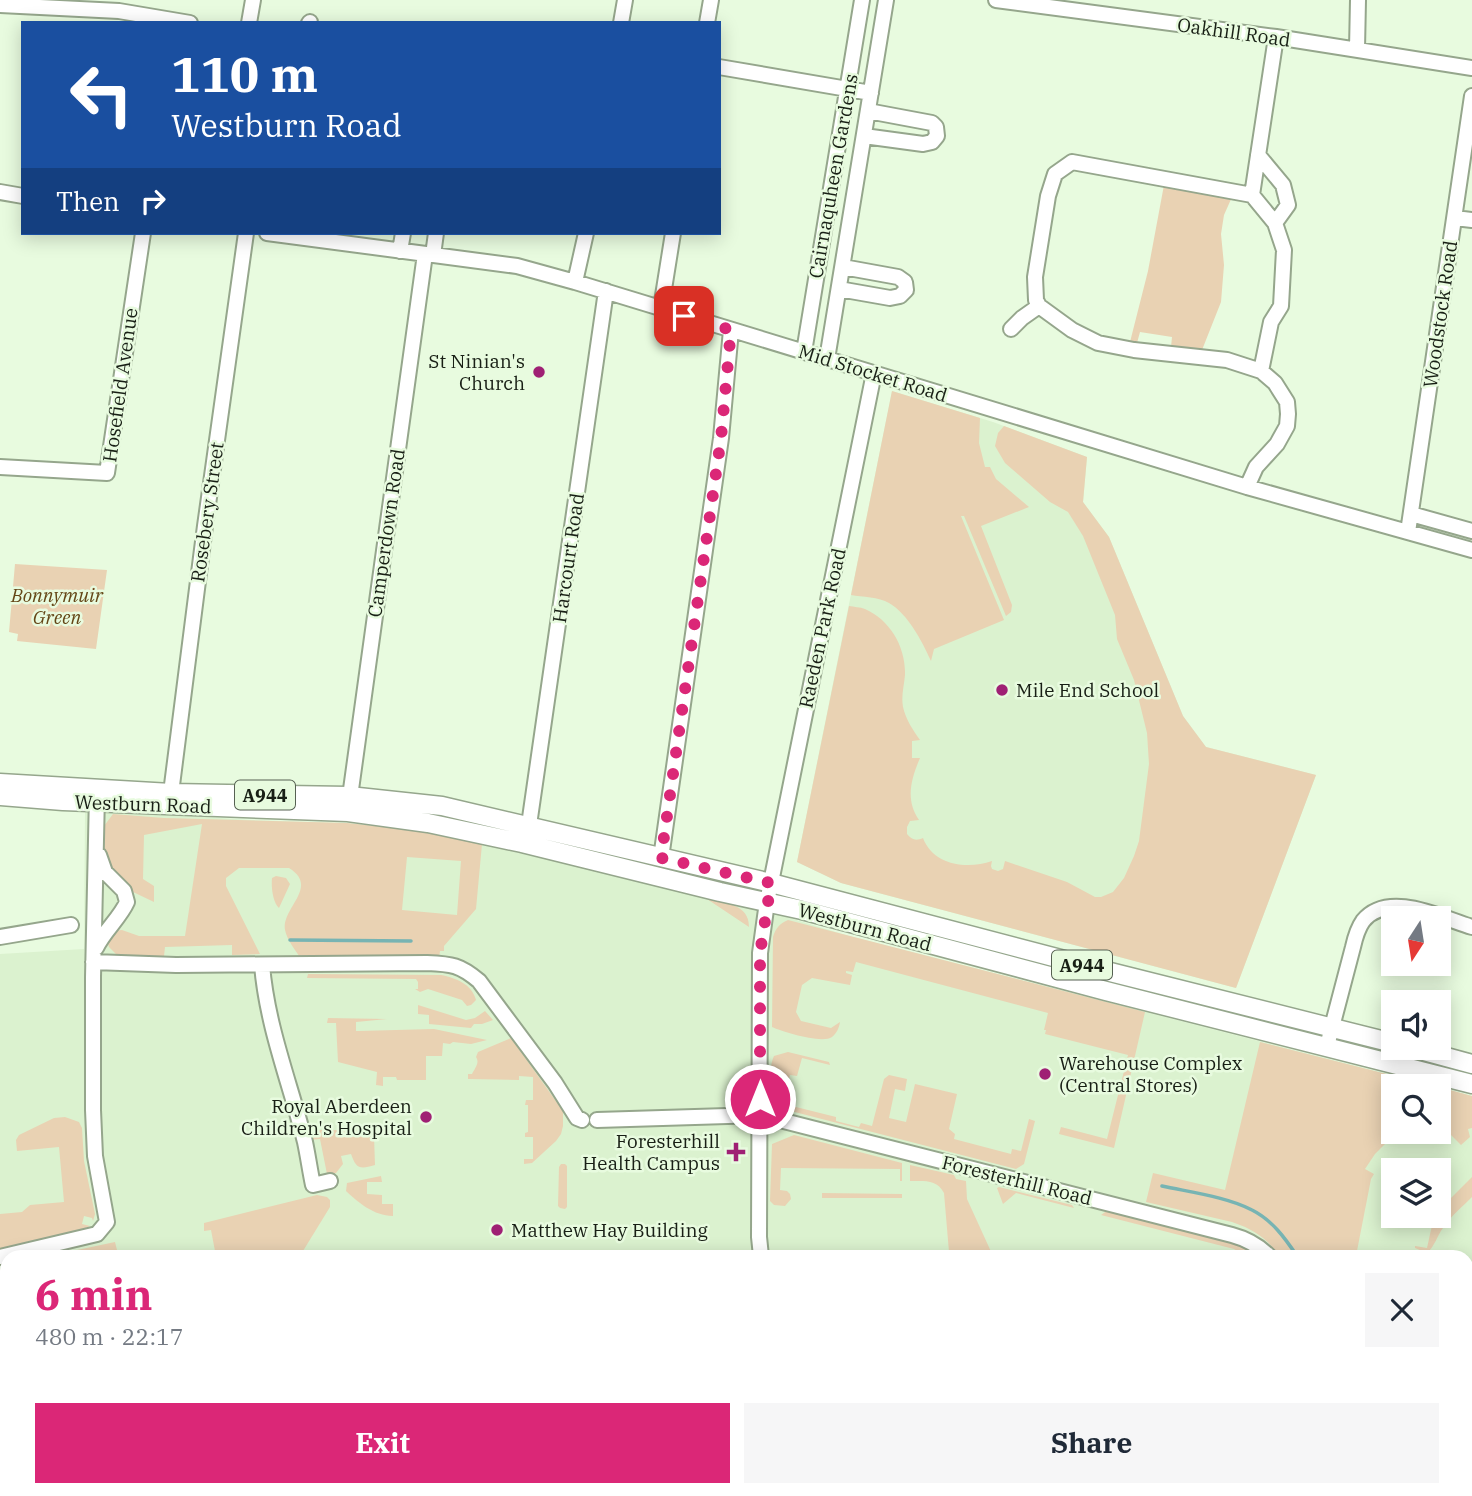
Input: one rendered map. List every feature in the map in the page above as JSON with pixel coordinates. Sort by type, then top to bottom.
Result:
[{"type":"main road","name":"Westburn Road","points":[[0,783],[97,795],[442,806],[771,883],[1381,1040]]},
{"type":"main road","name":"Westburn Road","points":[[0,796],[171,793],[349,804],[767,902],[1472,1084]]},
{"type":"main road","points":[[1451,1058],[1472,1063]]},
{"type":"street","points":[[249,21],[253,0]]},
{"type":"street","points":[[621,21],[625,0]]},
{"type":"street","points":[[707,21],[711,0]]},
{"type":"street","name":"Cairnaquheen Gardens","points":[[804,352],[862,0]]},
{"type":"street","name":"Cairnaquheen Gardens","points":[[827,359],[886,0]]},
{"type":"street","name":"Oakhill Road","points":[[996,0],[1276,37],[1472,68]]},
{"type":"street","points":[[1357,49],[1358,0]]},
{"type":"street","points":[[0,5],[119,5],[182,21]]},
{"type":"street","points":[[1252,195],[1276,37]]},
{"type":"street","points":[[721,67],[871,93]]},
{"type":"street","name":"Woodstock Road","points":[[1408,532],[1472,96]]},
{"type":"street","name":"Cairnaquheen Gardens","points":[[864,136],[923,144],[932,142],[937,136],[936,127],[932,123],[868,111]]},
{"type":"street","points":[[1258,155],[1283,185],[1288,205],[1275,223]]},
{"type":"street","points":[[1247,487],[1256,467],[1277,444],[1287,426],[1287,402],[1275,383],[1261,371],[1227,359],[1134,350],[1098,343],[1072,331],[1039,306],[1035,293],[1035,277],[1048,196],[1055,174],[1072,162],[1252,195],[1275,223],[1284,250],[1281,306],[1271,322],[1261,371]]},
{"type":"street","points":[[0,192],[21,196]]},
{"type":"street","points":[[1455,218],[1472,220]]},
{"type":"street","name":"Hosefield Avenue","points":[[0,467],[107,473],[142,235]]},
{"type":"street","name":"Rosebery Street","points":[[171,793],[246,235]]},
{"type":"street","name":"Mid Stocket Road","points":[[282,235],[517,266],[1247,487],[1472,550]]},
{"type":"street","points":[[400,251],[403,235]]},
{"type":"street","name":"Camperdown Road","points":[[349,804],[429,254],[435,235]]},
{"type":"street","points":[[575,282],[586,235]]},
{"type":"street","points":[[661,308],[673,235]]},
{"type":"street","name":"Cairnaquheen Gardens","points":[[839,289],[890,298],[900,296],[906,290],[905,282],[898,277],[843,267]]},
{"type":"street","name":"Harcourt Road","points":[[529,825],[606,291]]},
{"type":"street","points":[[1012,329],[1022,317],[1039,306]]},
{"type":"street","points":[[661,858],[719,451],[731,330]]},
{"type":"street","name":"Raeden Park Road","points":[[771,883],[874,373]]},
{"type":"street","points":[[1411,514],[1472,531]]},
{"type":"street","points":[[56,1250],[97,1234],[107,1222],[94,1141],[93,957],[97,795]]},
{"type":"street","points":[[93,957],[104,932],[127,902],[124,891],[105,872],[96,839]]},
{"type":"street","points":[[760,1250],[760,953],[771,883]]},
{"type":"street","points":[[94,902],[100,911],[110,915],[119,914],[123,910]]},
{"type":"street","points":[[1327,1046],[1357,933],[1364,920],[1378,909],[1396,905],[1472,927]]},
{"type":"street","points":[[0,937],[71,925]]},
{"type":"street","points":[[93,957],[176,965],[262,965],[277,1048],[305,1143],[313,1185],[330,1181]]},
{"type":"street","name":"Foresterhill Road","points":[[262,965],[427,963],[465,969],[479,981],[555,1083],[577,1118],[589,1120],[761,1115],[1232,1234],[1262,1250]]},
{"type":"shaded area","name":"Mile End School","points":[[892,391],[993,422],[1087,457],[1083,502],[1109,537],[1183,716],[1206,747],[1316,775],[1236,988],[841,883],[797,862]]},
{"type":"shaded area","name":"Foresterhill Health Campus","points":[[97,809],[249,820],[347,823],[458,838],[711,894],[849,936],[1387,1074],[1381,1074],[1381,1144],[1451,1144],[1451,1090],[1472,1096],[1472,1250],[0,1250],[0,954],[84,949],[85,812],[96,813]]},
{"type":"green space","points":[[1164,185],[1232,197],[1224,215],[1221,234],[1224,265],[1221,302],[1202,350],[1171,347],[1172,337],[1140,332],[1137,343],[1130,342],[1148,271]]},
{"type":"green space","points":[[892,391],[980,418],[979,443],[985,467],[990,467],[996,479],[1029,507],[981,526],[1012,605],[1011,612],[1006,616],[964,516],[961,516],[1004,620],[934,649],[931,661],[914,629],[896,608],[880,600],[851,595]]},
{"type":"green space","points":[[1004,426],[1087,457],[1083,502],[1109,537],[1183,716],[1206,747],[1316,775],[1236,988],[841,883],[797,862],[849,606],[865,609],[882,620],[895,636],[903,654],[903,707],[920,740],[912,741],[912,758],[920,758],[911,789],[912,805],[919,820],[910,821],[907,827],[909,836],[914,839],[923,838],[934,854],[952,863],[972,865],[992,861],[992,869],[998,871],[1003,869],[1005,861],[1067,882],[1095,897],[1113,892],[1124,878],[1139,841],[1149,764],[1147,733],[1134,680],[1117,639],[1115,615],[1083,536],[1068,512],[1050,502],[1005,463],[995,446],[998,433]]},
{"type":"green space","name":"Bonnymuir Green","points":[[15,564],[107,570],[96,649],[17,641],[18,634],[9,632]]},
{"type":"green space","points":[[113,814],[347,823],[413,830],[482,844],[476,909],[444,946],[444,951],[440,951],[439,958],[302,960],[285,930],[288,914],[300,890],[298,875],[289,868],[239,868],[226,878],[226,886],[260,954],[232,955],[232,945],[165,947],[164,956],[119,957],[107,941],[112,931],[122,930],[139,936],[185,936],[202,824],[144,835],[143,879],[154,886],[154,902],[131,891],[108,868],[100,841],[104,841],[104,826]],"holes":[[[407,857],[461,861],[457,915],[402,910]]]},
{"type":"green space","points":[[272,878],[286,878],[290,884],[279,908],[272,890]]},
{"type":"green space","points":[[707,899],[740,909],[748,919],[749,927]]},
{"type":"green space","points":[[788,920],[1145,1012],[1114,1148],[1059,1134],[1061,1127],[1107,1139],[1128,1055],[1045,1034],[1048,1013],[856,962],[853,972],[846,971],[852,975],[850,985],[812,978],[802,985],[796,1012],[801,1021],[831,1028],[840,1022],[832,1037],[812,1038],[772,1027],[773,937],[778,927]]},
{"type":"green space","points":[[308,974],[441,975],[463,983],[471,990],[476,1000],[467,1006],[462,1000],[428,989],[420,992],[415,989],[418,989],[416,979],[307,978]]},
{"type":"green space","points":[[418,1005],[466,1020],[485,1011],[493,1020],[474,1024],[471,1028],[429,1024],[429,1015],[418,1014]]},
{"type":"green space","points":[[328,1018],[387,1019],[356,1022],[356,1031],[434,1029],[487,1040],[471,1044],[443,1043],[442,1056],[426,1056],[426,1080],[383,1077],[383,1086],[376,1085],[377,1072],[338,1062],[336,1023],[327,1023]]},
{"type":"green space","points":[[511,1038],[563,1111],[561,1134],[532,1163],[524,1164],[524,1159],[533,1159],[533,1137],[525,1137],[528,1132],[528,1105],[525,1105],[526,1100],[533,1100],[533,1077],[519,1076],[519,1080],[468,1079],[468,1074],[472,1074],[477,1066],[478,1052]]},
{"type":"green space","points":[[1260,1042],[1387,1074],[1381,1074],[1381,1144],[1385,1144],[1365,1169],[1374,1174],[1357,1250],[1274,1250],[1253,1231],[1232,1222],[1146,1202],[1153,1173],[1225,1190]]},
{"type":"green space","points":[[788,1052],[829,1062],[830,1065],[802,1058],[797,1076],[782,1078],[782,1073],[778,1073],[780,1091],[795,1095],[792,1106],[836,1117],[836,1121],[859,1127],[861,1123],[872,1126],[884,1079],[889,1075],[907,1079],[905,1091],[895,1089],[889,1118],[906,1122],[915,1084],[957,1094],[949,1129],[955,1134],[954,1139],[1011,1154],[1012,1149],[1021,1151],[1029,1119],[1035,1121],[1024,1164],[1016,1169],[783,1109],[772,1097],[770,1072],[774,1056]]},
{"type":"green space","points":[[1451,1090],[1472,1096],[1472,1128],[1468,1129],[1470,1137],[1461,1145],[1451,1135]]},
{"type":"green space","points":[[65,1117],[79,1122],[82,1128],[84,1161],[95,1214],[93,1221],[92,1218],[84,1216],[82,1224],[90,1226],[86,1228],[0,1249],[0,1214],[22,1212],[30,1205],[64,1202],[59,1147],[17,1151],[16,1140],[19,1135],[54,1118]]},
{"type":"green space","points":[[306,1130],[357,1130],[378,1136],[374,1136],[375,1165],[359,1167],[351,1154],[341,1156],[343,1164],[336,1173],[327,1174],[320,1139],[310,1140]]},
{"type":"green space","points":[[794,1135],[902,1163],[902,1181],[900,1169],[781,1168],[780,1190],[787,1191],[791,1199],[785,1206],[774,1205],[770,1201],[772,1144]]},
{"type":"green space","points":[[561,1164],[567,1166],[565,1209],[558,1206]]},
{"type":"green space","points":[[910,1165],[954,1175],[956,1179],[966,1181],[967,1199],[990,1250],[949,1250],[944,1193],[934,1183],[910,1181]]},
{"type":"green space","points":[[381,1176],[382,1182],[367,1182],[367,1194],[382,1195],[382,1204],[393,1204],[393,1216],[373,1211],[346,1191],[347,1183]]},
{"type":"green space","points":[[1472,1177],[1472,1197],[1451,1219],[1451,1198]]},
{"type":"green space","points":[[997,1188],[1072,1205],[1074,1208],[1016,1193],[1003,1204]]},
{"type":"green space","points":[[822,1193],[902,1194],[902,1198],[822,1198]]},
{"type":"green space","points":[[317,1195],[330,1200],[330,1207],[304,1250],[215,1250],[211,1230],[204,1231],[204,1223]]},
{"type":"green space","points":[[1108,1210],[1243,1245],[1251,1250],[1236,1250],[1101,1215]]},
{"type":"green space","points":[[1431,1228],[1443,1228],[1430,1250],[1420,1250],[1415,1246],[1427,1248]]},
{"type":"green space","points":[[115,1242],[117,1250],[77,1250]]},
{"type":"waterway","points":[[290,940],[411,941]]},
{"type":"waterway","points":[[1162,1186],[1242,1205],[1272,1224],[1293,1250]]},
{"type":"place","name":"St Ninian's Church","points":[[539,372]]},
{"type":"place","name":"Mile End School","points":[[1002,690]]},
{"type":"place","name":"Warehouse Complex (Central Stores)","points":[[1045,1074]]},
{"type":"place","name":"Royal Aberdeen Children's Hospital","points":[[426,1117]]},
{"type":"place","name":"Foresterhill Health Campus","points":[[736,1152]]},
{"type":"place","name":"Matthew Hay Building","points":[[497,1230]]},
{"type":"route","points":[[684,316],[731,330],[721,438],[661,858],[771,883],[760,953],[760,1099]]}]
